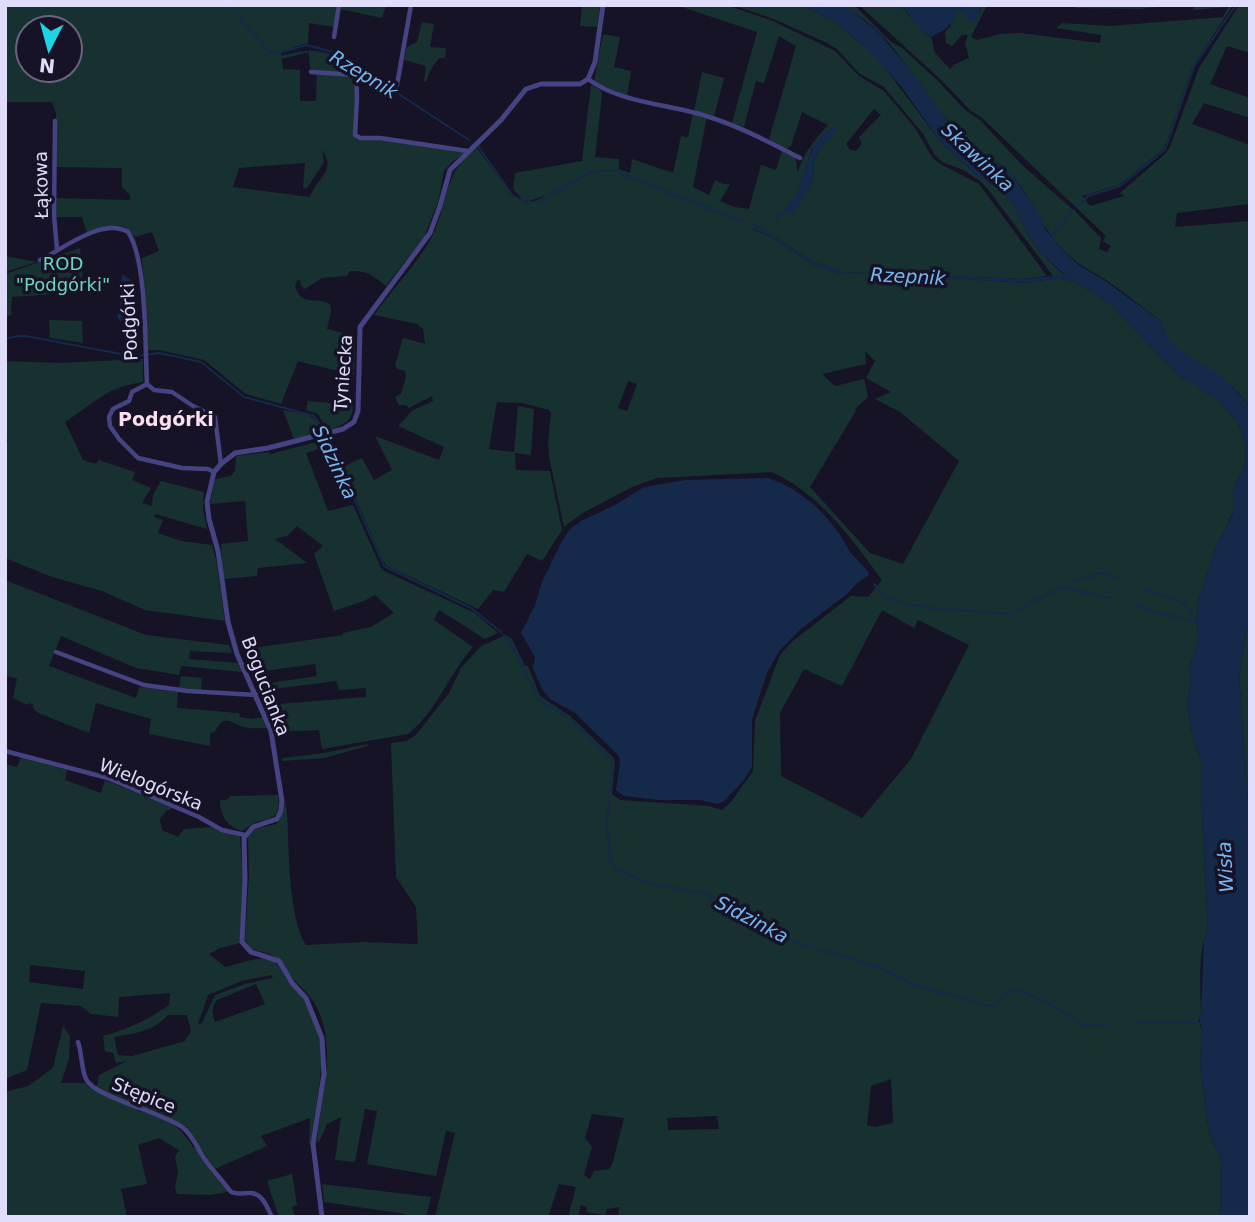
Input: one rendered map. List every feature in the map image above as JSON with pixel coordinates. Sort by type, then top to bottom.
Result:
[{"type":"street","points":[[334,37],[339,5]]},
{"type":"street","points":[[397,85],[411,5]]},
{"type":"street","points":[[603,5],[595,62],[589,79],[626,98],[664,104],[709,117],[751,133],[800,158]]},
{"type":"street","points":[[311,72],[356,75],[358,98],[355,135],[360,138],[473,147]]},
{"type":"street","name":"Tyniecka","points":[[210,485],[220,464],[240,451],[268,449],[348,427],[357,415],[358,336],[362,322],[425,242],[435,221],[450,170],[501,120],[526,89],[541,84],[577,84],[589,79]]},
{"type":"street","name":"Łąkowa","points":[[55,121],[54,215],[57,249]]},
{"type":"street","name":"Podgórki","points":[[40,260],[95,231],[115,228],[128,232],[134,240],[140,266],[147,384],[154,390],[172,392],[215,417],[220,464]]},
{"type":"street","name":"Podgórki","points":[[147,384],[132,392],[128,401],[113,409],[109,417],[110,426],[119,439],[138,458],[145,461],[159,461],[182,468],[214,472]]},
{"type":"street","name":"Bogucianka","points":[[210,485],[207,510],[218,551],[228,622],[237,654],[266,714],[274,742],[282,807],[277,819],[253,827],[245,835]]},
{"type":"street","points":[[56,652],[145,685],[188,691],[256,695]]},
{"type":"street","name":"Wielogórska","points":[[5,751],[108,778],[199,817],[222,830],[245,835]]},
{"type":"street","points":[[245,835],[243,945],[251,951],[279,961],[292,983],[306,998],[323,1038],[324,1074],[313,1144],[322,1217]]},
{"type":"street","name":"Stępice","points":[[78,1042],[86,1081],[99,1092],[121,1099],[135,1108],[155,1112],[186,1130],[211,1168],[232,1192],[238,1195],[259,1195],[272,1217]]},
{"type":"green space","points":[[5,5],[338,5],[334,27],[309,23],[308,43],[282,51],[281,56],[304,51],[321,52],[357,69],[354,136],[357,140],[382,139],[466,152],[444,171],[438,202],[424,237],[386,286],[370,274],[356,271],[350,271],[347,276],[322,278],[305,289],[300,285],[301,281],[297,280],[295,287],[301,297],[330,304],[327,329],[343,333],[355,342],[354,375],[298,361],[281,404],[246,394],[204,360],[159,350],[146,350],[142,258],[159,251],[152,232],[135,237],[125,227],[120,226],[87,233],[82,217],[55,217],[56,198],[130,200],[130,195],[122,187],[122,168],[56,167],[56,113],[52,102],[5,102]],"holes":[[[309,52],[310,70],[317,70],[316,101],[300,101],[300,70],[283,69],[282,59]],[[322,150],[327,169],[310,197],[233,187],[239,168],[305,163],[303,188],[307,188],[324,162]]]},
{"type":"green space","points":[[340,5],[386,5],[382,18],[340,9]]},
{"type":"green space","points":[[582,5],[600,5],[597,27],[580,26]]},
{"type":"green space","points":[[676,5],[726,5],[773,21],[835,51],[859,76],[884,91],[915,128],[932,157],[979,184],[1047,276],[1024,279],[842,272],[814,262],[754,224],[753,229],[775,239],[812,264],[841,274],[887,274],[1026,283],[1059,278],[1076,282],[1108,302],[1181,376],[1221,402],[1239,425],[1246,447],[1245,465],[1233,491],[1233,512],[1217,545],[1197,605],[1198,641],[1189,670],[1191,678],[1187,705],[1194,743],[1201,758],[1208,932],[1202,949],[1201,1016],[1198,1020],[1202,1030],[1200,1065],[1209,1133],[1221,1159],[1220,1217],[618,1217],[619,1207],[607,1209],[605,1215],[586,1212],[587,1207],[581,1205],[578,1217],[568,1217],[576,1187],[559,1184],[548,1217],[435,1217],[455,1133],[446,1131],[436,1176],[367,1164],[377,1111],[365,1109],[355,1162],[335,1160],[341,1117],[327,1124],[317,1143],[327,1050],[320,1015],[309,995],[278,959],[250,948],[245,940],[249,876],[248,836],[254,829],[276,824],[286,801],[292,896],[295,915],[306,945],[362,942],[416,944],[416,907],[396,877],[391,743],[406,741],[416,735],[449,693],[461,668],[481,646],[506,635],[512,639],[525,666],[528,666],[540,696],[570,716],[613,757],[615,763],[612,794],[620,800],[709,806],[722,810],[753,771],[755,721],[780,655],[794,640],[851,596],[868,597],[882,580],[846,533],[820,505],[789,481],[772,472],[657,478],[632,487],[581,514],[564,527],[549,457],[551,413],[549,410],[522,403],[497,402],[489,449],[514,452],[518,406],[534,409],[531,455],[515,453],[516,470],[550,471],[562,530],[542,561],[527,554],[504,592],[493,590],[478,609],[387,566],[342,467],[362,458],[374,480],[392,470],[375,436],[439,460],[444,447],[398,426],[413,410],[433,401],[432,396],[409,408],[399,405],[395,397],[401,394],[406,377],[405,371],[397,369],[395,365],[403,338],[425,344],[423,329],[417,324],[374,315],[429,242],[436,229],[451,180],[465,158],[477,148],[512,195],[525,203],[542,200],[544,196],[529,201],[523,200],[513,189],[515,173],[582,161],[591,85],[601,90],[602,95],[595,157],[619,159],[619,169],[630,173],[632,159],[673,173],[681,136],[688,137],[693,113],[707,117],[693,187],[709,195],[715,180],[730,184],[720,201],[749,209],[761,165],[776,170],[782,151],[795,156],[798,172],[806,153],[828,125],[802,112],[791,146],[785,149],[769,139],[796,46],[779,36],[764,83],[756,81],[744,127],[732,123],[757,32]],"holes":[[[874,109],[881,115],[859,137],[862,144],[856,151],[850,150],[846,144]],[[839,127],[820,148],[814,160],[813,179],[792,213],[812,148]],[[865,351],[875,361],[866,378],[891,392],[875,399],[900,412],[959,461],[903,564],[870,553],[810,487],[857,409],[854,410],[868,397],[864,379],[835,386],[822,374],[866,364]],[[628,381],[637,384],[627,411],[618,408]],[[882,610],[914,628],[918,620],[969,645],[911,759],[862,818],[781,776],[780,713],[804,669],[842,686]],[[891,1079],[893,1123],[875,1127],[867,1125],[871,1086]],[[592,1114],[624,1118],[612,1165],[609,1169],[594,1171],[590,1179],[584,1175],[592,1147],[585,1138]],[[717,1116],[719,1129],[668,1130],[667,1118]]]},
{"type":"green space","points":[[732,5],[801,5],[833,20],[882,64],[943,145],[978,176],[1000,189],[1014,205],[1028,235],[1040,252],[1065,276],[1053,276],[980,181],[963,170],[942,162],[934,154],[924,135],[884,87],[860,74],[837,49],[825,42],[774,19]]},
{"type":"green space","points":[[839,5],[854,5],[890,41],[902,48],[937,80],[965,110],[980,120],[1022,165],[1078,214],[1101,238],[1099,249],[1107,252],[1111,246],[1103,241],[1106,236],[859,5],[900,5],[931,37],[935,53],[950,69],[969,58],[965,43],[968,35],[962,35],[952,46],[946,43],[945,32],[950,27],[956,9],[979,17],[982,5],[987,5],[971,37],[977,40],[1000,34],[1020,33],[1100,43],[1101,35],[1056,28],[1062,23],[1110,26],[1223,17],[1228,7],[1194,10],[1193,5],[1233,5],[1193,66],[1164,149],[1119,185],[1082,196],[1090,206],[1124,196],[1120,193],[1165,154],[1199,68],[1239,5],[1250,5],[1250,53],[1227,46],[1210,84],[1250,98],[1250,118],[1204,103],[1192,124],[1250,145],[1250,204],[1177,213],[1175,227],[1250,221],[1250,407],[1223,379],[1175,346],[1168,339],[1161,321],[1066,253],[1012,175],[960,134],[888,42],[873,27]]},
{"type":"green space","points":[[1077,5],[1172,5],[1140,9],[1075,8]]},
{"type":"green space","points":[[422,22],[434,24],[430,47],[446,48],[445,58],[439,58],[426,82],[426,66],[404,60],[407,47],[417,42]]},
{"type":"green space","points":[[603,34],[620,37],[614,67],[631,71],[627,96],[594,82]]},
{"type":"green space","points":[[702,72],[724,78],[714,117],[694,111]]},
{"type":"green space","name":"ROD \"Podgórki\"","points":[[80,248],[84,292],[12,297],[11,315],[5,317],[5,274]]},
{"type":"green space","points":[[5,256],[37,262],[5,272]]},
{"type":"green space","points":[[49,320],[82,321],[83,343],[50,338]]},
{"type":"green space","points":[[143,359],[143,382],[109,392],[65,422],[83,460],[96,464],[99,460],[135,472],[132,480],[151,488],[142,503],[152,506],[153,495],[161,481],[204,492],[203,510],[207,529],[155,514],[154,517],[163,520],[158,533],[181,541],[212,545],[225,621],[145,610],[102,591],[52,577],[5,558],[5,448],[8,440],[5,439],[5,361],[60,363]]},
{"type":"green space","points":[[308,401],[353,405],[351,416],[346,422],[327,430],[318,414],[306,410]]},
{"type":"green space","points":[[283,410],[312,417],[323,432],[294,439]]},
{"type":"green space","points":[[324,440],[327,446],[306,453],[328,511],[353,505],[382,570],[475,613],[498,633],[485,639],[439,610],[434,620],[473,647],[427,715],[408,734],[322,749],[319,730],[274,732],[266,705],[366,697],[366,688],[339,690],[336,681],[260,691],[256,685],[317,676],[315,664],[251,673],[245,649],[343,635],[371,627],[394,613],[375,595],[334,611],[314,554],[323,546],[297,526],[287,536],[275,539],[307,563],[258,568],[257,576],[223,579],[221,544],[248,541],[245,501],[210,504],[215,479],[231,476],[235,471],[236,456],[270,454]]},
{"type":"green space","points":[[5,580],[146,635],[229,645],[232,653],[190,651],[189,659],[238,663],[242,672],[181,666],[179,675],[136,668],[61,636],[49,666],[136,698],[139,687],[178,692],[177,708],[239,713],[240,717],[252,719],[263,717],[267,728],[245,728],[227,720],[218,726],[215,732],[210,733],[210,746],[149,734],[151,719],[96,703],[89,733],[38,713],[32,707],[34,705],[27,705],[13,698],[17,679],[5,675]]},
{"type":"green space","points":[[1250,608],[1250,830],[1239,677]]},
{"type":"green space","points":[[181,676],[202,678],[201,690],[179,688]]},
{"type":"green space","points":[[368,744],[324,758],[282,761],[282,758]]},
{"type":"green space","points":[[21,757],[67,770],[65,780],[101,793],[105,780],[173,808],[166,811],[160,819],[162,830],[178,837],[184,829],[211,827],[240,836],[243,880],[240,943],[209,954],[225,967],[259,959],[272,961],[307,1002],[320,1037],[321,1054],[311,1145],[310,1118],[261,1136],[267,1146],[215,1169],[191,1136],[175,1120],[152,1110],[136,1107],[138,1111],[163,1119],[182,1132],[193,1147],[197,1148],[227,1192],[211,1195],[177,1194],[175,1187],[178,1172],[175,1157],[179,1150],[159,1138],[138,1145],[147,1184],[121,1189],[127,1217],[5,1217],[5,1092],[28,1086],[53,1068],[63,1026],[70,1036],[69,1059],[61,1083],[85,1083],[90,1088],[97,1086],[99,1075],[127,1061],[116,1063],[113,1053],[105,1051],[103,1036],[138,1024],[169,1005],[170,993],[119,997],[118,1017],[91,1014],[81,1006],[41,1003],[27,1070],[5,1079],[5,764],[17,767]],"holes":[[[30,965],[85,971],[83,989],[29,982]],[[271,975],[273,978],[245,984],[215,995],[202,1023],[198,1024],[208,995],[242,981]],[[256,984],[265,1004],[215,1022],[213,1011],[217,1000]],[[168,1015],[187,1015],[191,1031],[185,1041],[132,1056],[118,1055],[114,1037],[143,1031]]]},
{"type":"green space","points":[[278,795],[279,808],[276,815],[242,831],[229,823],[221,811],[220,800],[231,796]]},
{"type":"green space","points":[[292,1174],[297,1205],[292,1207],[295,1217],[279,1217],[267,1181]]},
{"type":"green space","points":[[322,1184],[431,1197],[426,1217],[405,1217],[405,1214],[324,1202]]},
{"type":"water","points":[[801,5],[839,5],[851,10],[878,32],[915,76],[948,122],[975,148],[1011,173],[1041,217],[1046,230],[1065,253],[1162,322],[1164,331],[1175,346],[1218,374],[1250,407],[1250,608],[1239,677],[1250,830],[1250,1217],[1220,1217],[1221,1159],[1209,1133],[1200,1065],[1202,1030],[1198,1014],[1201,1015],[1204,940],[1208,932],[1201,758],[1194,743],[1187,705],[1191,678],[1189,670],[1198,641],[1197,605],[1217,545],[1233,513],[1233,491],[1245,465],[1246,447],[1239,425],[1221,402],[1181,376],[1108,302],[1076,282],[1059,278],[1026,283],[887,274],[841,274],[812,264],[775,239],[752,228],[754,224],[814,262],[842,272],[1024,279],[1065,275],[1040,252],[1028,235],[1014,205],[1000,189],[978,176],[943,145],[900,85],[866,48],[833,20]]},
{"type":"water","points":[[900,5],[982,5],[979,17],[973,22],[968,21],[963,12],[956,9],[948,27],[931,37]]},
{"type":"water","points":[[838,126],[814,160],[813,179],[806,194],[792,213],[787,213],[785,209],[799,188],[812,150],[822,135]]},
{"type":"water","points":[[122,274],[131,280],[132,316],[120,321],[117,316]]},
{"type":"water","points":[[768,478],[797,492],[821,512],[869,573],[868,576],[801,629],[779,651],[767,673],[752,719],[752,767],[724,801],[718,804],[700,800],[659,800],[624,796],[616,790],[620,762],[618,755],[575,713],[550,699],[542,689],[533,668],[535,657],[521,633],[535,605],[542,582],[570,529],[644,487],[686,480]]},
{"type":"waterway","name":"Rzepnik","points":[[228,5],[270,52],[278,53],[307,45],[336,53],[469,140]]},
{"type":"waterway","points":[[1082,202],[1088,196],[1120,186],[1165,150],[1194,66],[1236,5]]},
{"type":"waterway","name":"Rzepnik","points":[[478,146],[513,196],[523,201],[534,202],[544,198],[591,172],[613,170],[743,222]]},
{"type":"waterway","points":[[1052,236],[1074,210]]},
{"type":"waterway","points":[[776,221],[779,215],[786,212]]},
{"type":"waterway","name":"Sidzinka","points":[[5,339],[26,336],[121,354],[137,356],[159,353],[201,362],[244,397],[314,416],[324,430]]},
{"type":"waterway","name":"Sidzinka","points":[[326,436],[384,566],[471,608],[501,632]]},
{"type":"waterway","points":[[1072,582],[1101,573],[1117,579]]},
{"type":"waterway","points":[[874,584],[884,596],[906,604],[1011,614],[1061,587],[1111,598]]},
{"type":"waterway","points":[[1142,588],[1183,603],[1197,619]]},
{"type":"waterway","points":[[1136,606],[1197,623]]},
{"type":"waterway","name":"Sidzinka","points":[[504,635],[540,701],[566,716],[614,761],[607,829],[611,863],[615,868],[644,882],[705,894],[792,941],[878,967],[915,985],[989,1006],[995,1005],[1010,992],[1018,990],[1052,1005],[1084,1025],[1108,1024]]},
{"type":"waterway","name":"Sidzinka","points":[[1137,1023],[1199,1023]]},
{"type":"district","name":"Podgórki","points":[[166,419]]},
{"type":"water label","name":"Skawinka","points":[[978,157]]},
{"type":"water label","name":"Wisła","points":[[1225,867]]}]
